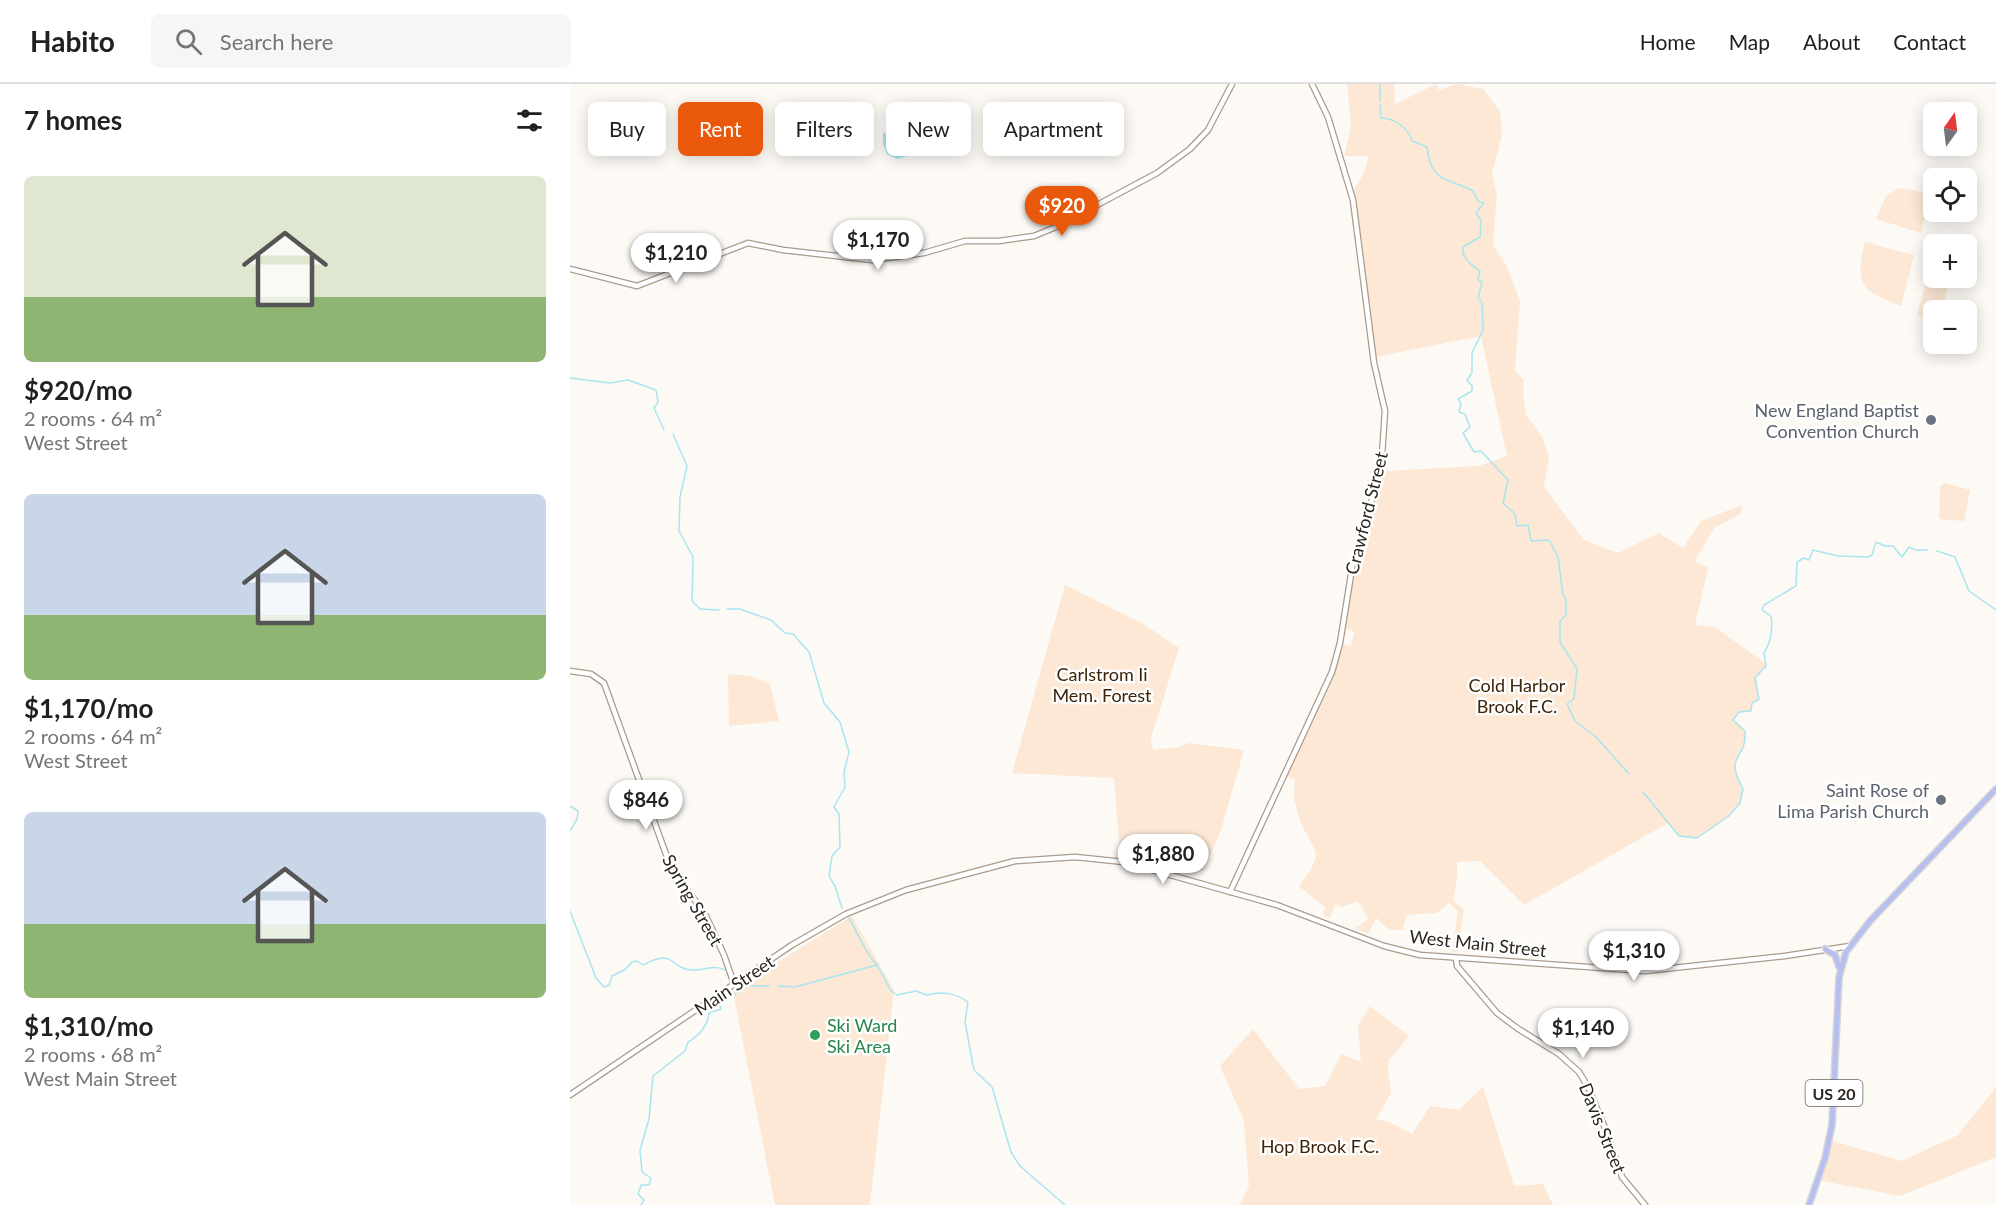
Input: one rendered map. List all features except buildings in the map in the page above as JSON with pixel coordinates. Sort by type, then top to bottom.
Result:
[{"type":"main road","name":"US 20","points":[[1809,1205],[1825,1158],[1832,1118],[1840,969],[1850,946],[1870,921],[1996,789]]},
{"type":"main road","points":[[1825,949],[1835,955],[1840,969]]},
{"type":"street","points":[[570,269],[637,286],[685,269],[743,244],[817,252],[855,260],[882,260],[928,252],[965,241],[999,241],[1043,233],[1156,172],[1194,146],[1208,130],[1232,84]]},
{"type":"street","name":"Crawford Street","points":[[1230,892],[1332,672],[1340,643],[1350,574],[1376,487],[1382,458],[1386,411],[1372,352],[1354,206],[1328,117],[1312,84]]},
{"type":"street","name":"Spring Street","points":[[570,671],[591,674],[604,682],[667,857],[678,877],[705,914],[724,955],[734,984]]},
{"type":"street","name":"West Main Street","points":[[906,890],[1015,861],[1075,857],[1124,862],[1302,912],[1400,951],[1456,958],[1645,970],[1753,960],[1850,946]]},
{"type":"street","name":"Main Street","points":[[570,1095],[792,945],[846,914],[906,890]]},
{"type":"street","name":"Davis Street","points":[[1456,958],[1457,966],[1497,1013],[1559,1054],[1584,1078],[1612,1145],[1622,1178],[1644,1205]]},
{"type":"green space","name":"Cold Harbor Brook F.C.","points":[[1347,84],[1394,84],[1395,104],[1436,84],[1439,90],[1457,84],[1483,89],[1500,111],[1502,135],[1492,174],[1497,195],[1493,245],[1506,265],[1520,301],[1515,371],[1524,380],[1526,415],[1542,437],[1549,456],[1544,487],[1584,540],[1618,553],[1659,533],[1683,548],[1701,521],[1742,505],[1740,514],[1714,528],[1695,561],[1708,568],[1695,625],[1715,627],[1766,666],[1755,678],[1759,699],[1752,703],[1751,711],[1740,712],[1733,720],[1745,731],[1743,748],[1735,763],[1737,777],[1743,789],[1740,803],[1729,816],[1697,838],[1679,836],[1668,823],[1524,905],[1480,861],[1457,862],[1453,900],[1464,910],[1457,953],[1452,952],[1458,911],[1449,903],[1437,913],[1406,915],[1403,930],[1389,930],[1376,918],[1368,934],[1355,928],[1368,919],[1358,901],[1343,907],[1335,905],[1330,918],[1322,914],[1325,908],[1299,886],[1313,865],[1316,853],[1297,811],[1294,779],[1287,776],[1333,677],[1343,644],[1351,647],[1354,632],[1344,628],[1354,572],[1385,471],[1479,466],[1507,456],[1481,336],[1376,357],[1353,191],[1364,173],[1369,156],[1344,156],[1351,126]]},
{"type":"green space","points":[[1899,188],[1923,193],[1921,233],[1876,219],[1886,196]]},
{"type":"green space","points":[[1865,242],[1914,255],[1901,306],[1877,295],[1864,284],[1861,267]]},
{"type":"green space","points":[[1924,288],[1948,288],[1944,300],[1923,300],[1923,316],[1917,315]]},
{"type":"green space","points":[[1945,483],[1970,490],[1964,521],[1940,519],[1940,487]]},
{"type":"green space","name":"Carlstrom Ii Mem. Forest","points":[[1065,585],[1140,622],[1179,648],[1151,738],[1153,750],[1179,747],[1189,743],[1244,750],[1221,830],[1203,871],[1182,863],[1120,856],[1114,778],[1012,773]]},
{"type":"green space","points":[[728,675],[750,676],[770,684],[779,721],[729,726]]},
{"type":"green space","name":"Ski Ward Ski Area","points":[[852,916],[894,990],[870,1205],[775,1205],[733,992]]},
{"type":"green space","name":"Hop Brook F.C.","points":[[1370,1006],[1409,1036],[1389,1060],[1391,1093],[1376,1119],[1389,1122],[1412,1134],[1430,1106],[1459,1110],[1483,1087],[1514,1186],[1543,1184],[1553,1205],[1239,1205],[1249,1187],[1244,1121],[1220,1066],[1253,1029],[1299,1089],[1325,1086],[1341,1054],[1361,1062],[1358,1026]]},
{"type":"green space","points":[[1996,1087],[1996,1157],[1900,1196],[1818,1180],[1829,1140],[1902,1161],[1958,1135]]},
{"type":"water","points":[[883,133],[886,134],[886,152]]},
{"type":"water","points":[[891,156],[908,156],[897,159]]},
{"type":"waterway","points":[[1380,84],[1380,101]]},
{"type":"waterway","points":[[1380,105],[1381,118],[1401,125],[1408,132],[1412,141],[1427,147],[1432,167],[1436,173],[1472,190],[1479,202],[1484,203],[1476,213],[1481,220],[1480,237],[1463,247],[1465,258],[1480,271],[1478,280],[1482,282],[1478,298],[1482,302],[1483,330],[1472,353],[1472,373],[1467,380],[1472,386],[1472,391],[1458,399],[1461,404],[1459,412],[1465,414],[1470,427],[1463,433],[1474,452],[1481,451],[1508,480],[1503,503],[1515,514],[1517,526],[1528,525],[1531,541],[1549,540],[1558,557],[1563,595],[1566,599],[1566,615],[1560,621],[1560,642],[1577,669],[1574,699],[1567,704],[1575,721],[1596,737],[1629,774]]},
{"type":"waterway","points":[[570,378],[610,383],[628,380],[656,390],[658,402],[654,408],[664,430]]},
{"type":"waterway","points":[[673,434],[687,466],[680,497],[679,531],[693,557],[692,601],[700,609],[719,610]]},
{"type":"waterway","points":[[1643,792],[1679,836],[1697,838],[1729,816],[1740,803],[1743,789],[1737,777],[1735,763],[1743,748],[1745,731],[1733,720],[1739,712],[1751,711],[1752,703],[1759,699],[1755,678],[1766,666],[1764,653],[1770,640],[1772,626],[1771,616],[1762,610],[1764,605],[1796,586],[1797,562],[1804,558],[1809,560],[1813,550],[1838,556],[1868,557],[1872,555],[1876,542],[1885,546],[1893,546],[1902,557],[1909,547],[1916,550],[1928,550]]},
{"type":"waterway","points":[[1937,551],[1955,557],[1969,591],[1996,610]]},
{"type":"waterway","points":[[727,609],[740,609],[771,620],[785,633],[793,634],[809,652],[824,703],[840,722],[849,752],[844,772],[845,787],[834,807],[839,814],[840,847],[832,856],[829,876],[842,908]]},
{"type":"waterway","points":[[570,806],[578,811],[577,819],[570,831]]},
{"type":"waterway","points":[[570,911],[596,978],[604,987],[609,985],[612,976],[637,961],[643,965],[667,958],[685,969],[725,970]]},
{"type":"waterway","points":[[849,918],[877,965]]},
{"type":"waterway","points":[[778,986],[795,987],[877,965],[891,991],[897,995],[916,991],[927,995],[944,993],[968,1002],[965,1022],[974,1070],[992,1087],[1011,1152],[1020,1166],[1065,1205]]},
{"type":"waterway","points":[[744,982],[749,986],[769,986]]},
{"type":"waterway","points":[[742,988],[749,986]]},
{"type":"waterway","points":[[641,1205],[644,1200],[638,1194],[641,1185],[649,1185],[651,1178],[642,1172],[640,1150],[649,1119],[653,1076],[685,1051],[688,1042],[696,1037],[705,1026],[709,1013],[721,1009],[719,1003],[738,992]]},
{"type":"place","name":"New England Baptist Convention Church","points":[[1931,420]]},
{"type":"place","name":"Saint Rose of Lima Parish Church","points":[[1941,800]]},
{"type":"place","name":"Ski Ward Ski Area","points":[[815,1035]]}]
